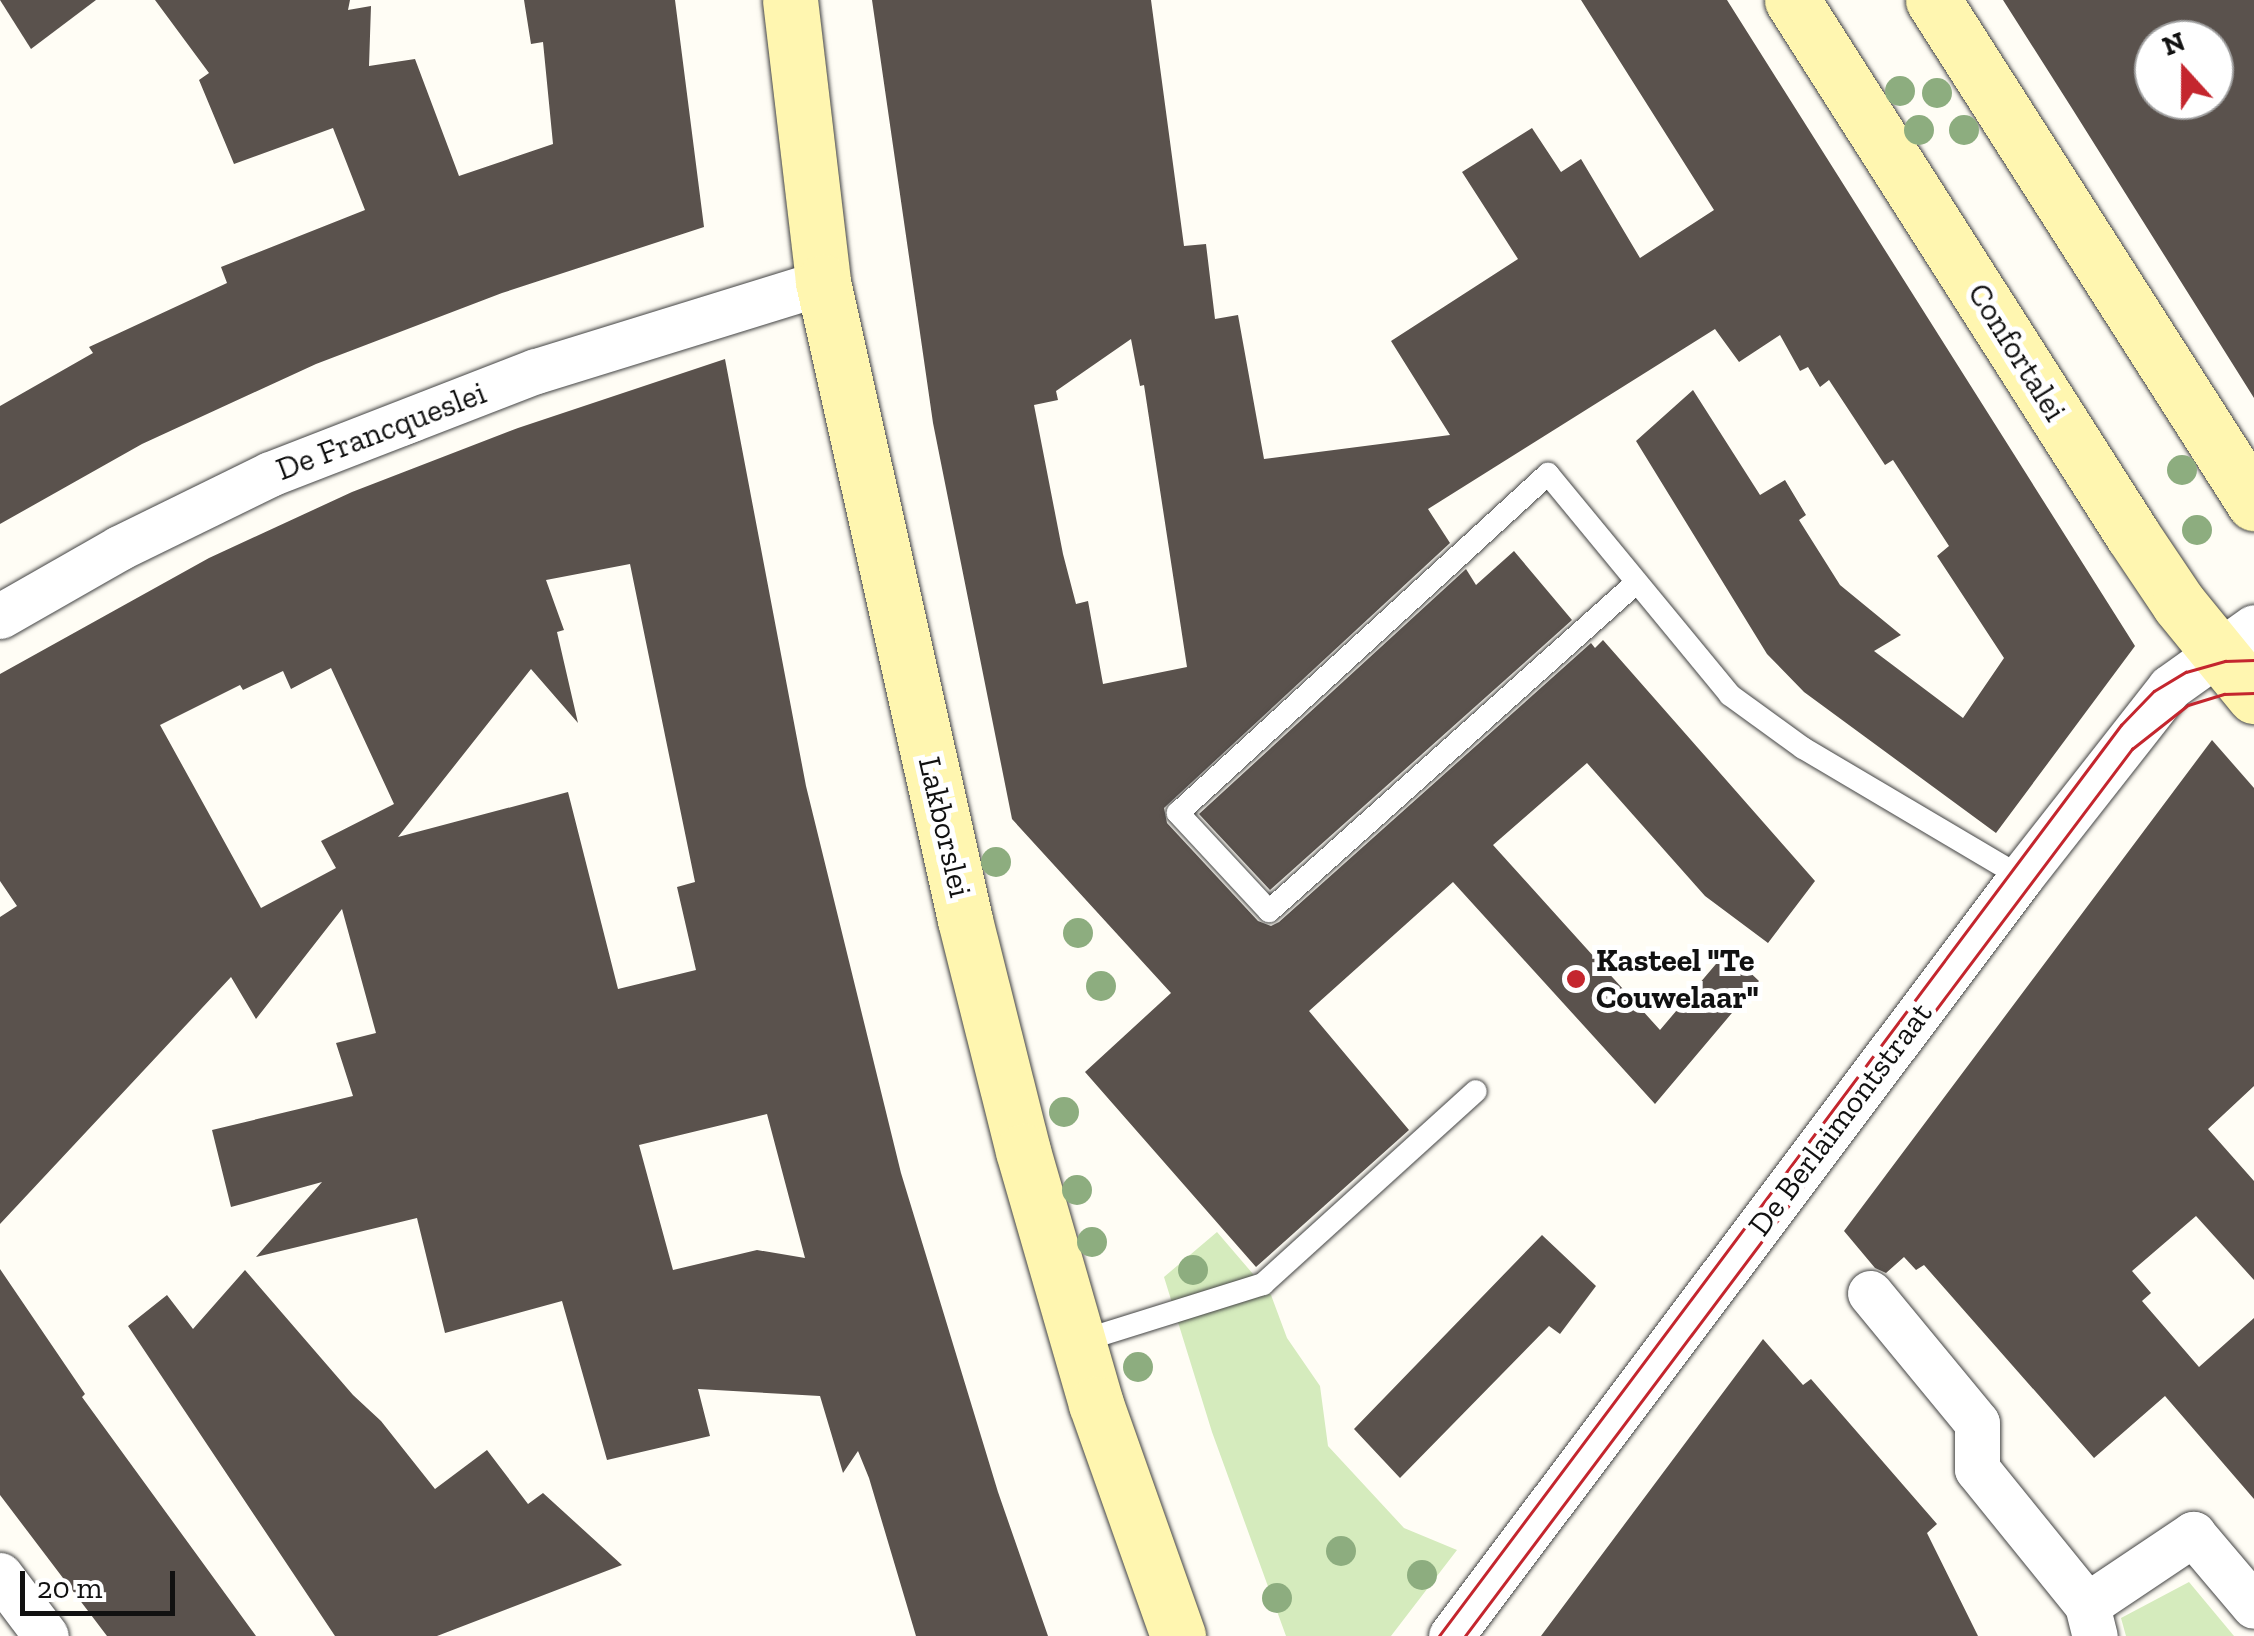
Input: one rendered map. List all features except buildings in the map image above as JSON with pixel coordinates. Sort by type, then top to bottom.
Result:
[{"type":"street","name":"Lakborslei","points":[[790,0],[802,287],[1023,1151],[1078,1342],[1178,1636]]},
{"type":"street","name":"Confortalei","points":[[1792,0],[2132,534],[2236,640],[2254,696]]},
{"type":"street","points":[[1933,0],[2254,502]]},
{"type":"street","name":"De Francqueslei","points":[[0,616],[118,548],[270,474],[536,370],[802,287]]},
{"type":"street","name":"De Berlaimontstraat","points":[[1452,1636],[2021,878],[2170,688],[2236,640]]},
{"type":"street","points":[[1870,1293],[1978,1423],[1977,1470],[2091,1620],[2194,1534],[2254,1606]]},
{"type":"street","points":[[0,1574],[46,1636]]},
{"type":"lane","points":[[1636,583],[1269,910],[1178,813],[1548,474],[1730,695],[1803,748],[2021,878]]},
{"type":"lane","points":[[1078,1342],[1263,1284],[1476,1091]]},
{"type":"green space","points":[[1217,1232],[1271,1295],[1287,1338],[1320,1386],[1328,1446],[1404,1528],[1457,1550],[1391,1636],[1286,1636],[1212,1432],[1164,1277]]},
{"type":"green space","points":[[2189,1582],[2234,1636],[2126,1636],[2121,1618]]},
{"type":"tram line","points":[[1439,1636],[2121,725],[2154,691],[2186,672],[2225,661],[2254,660]]},
{"type":"tram line","points":[[1465,1636],[2132,749],[2188,705],[2224,694],[2254,693]]},
{"type":"place","name":"Kasteel \"Te Couwelaar\"","points":[[1576,979]]}]
